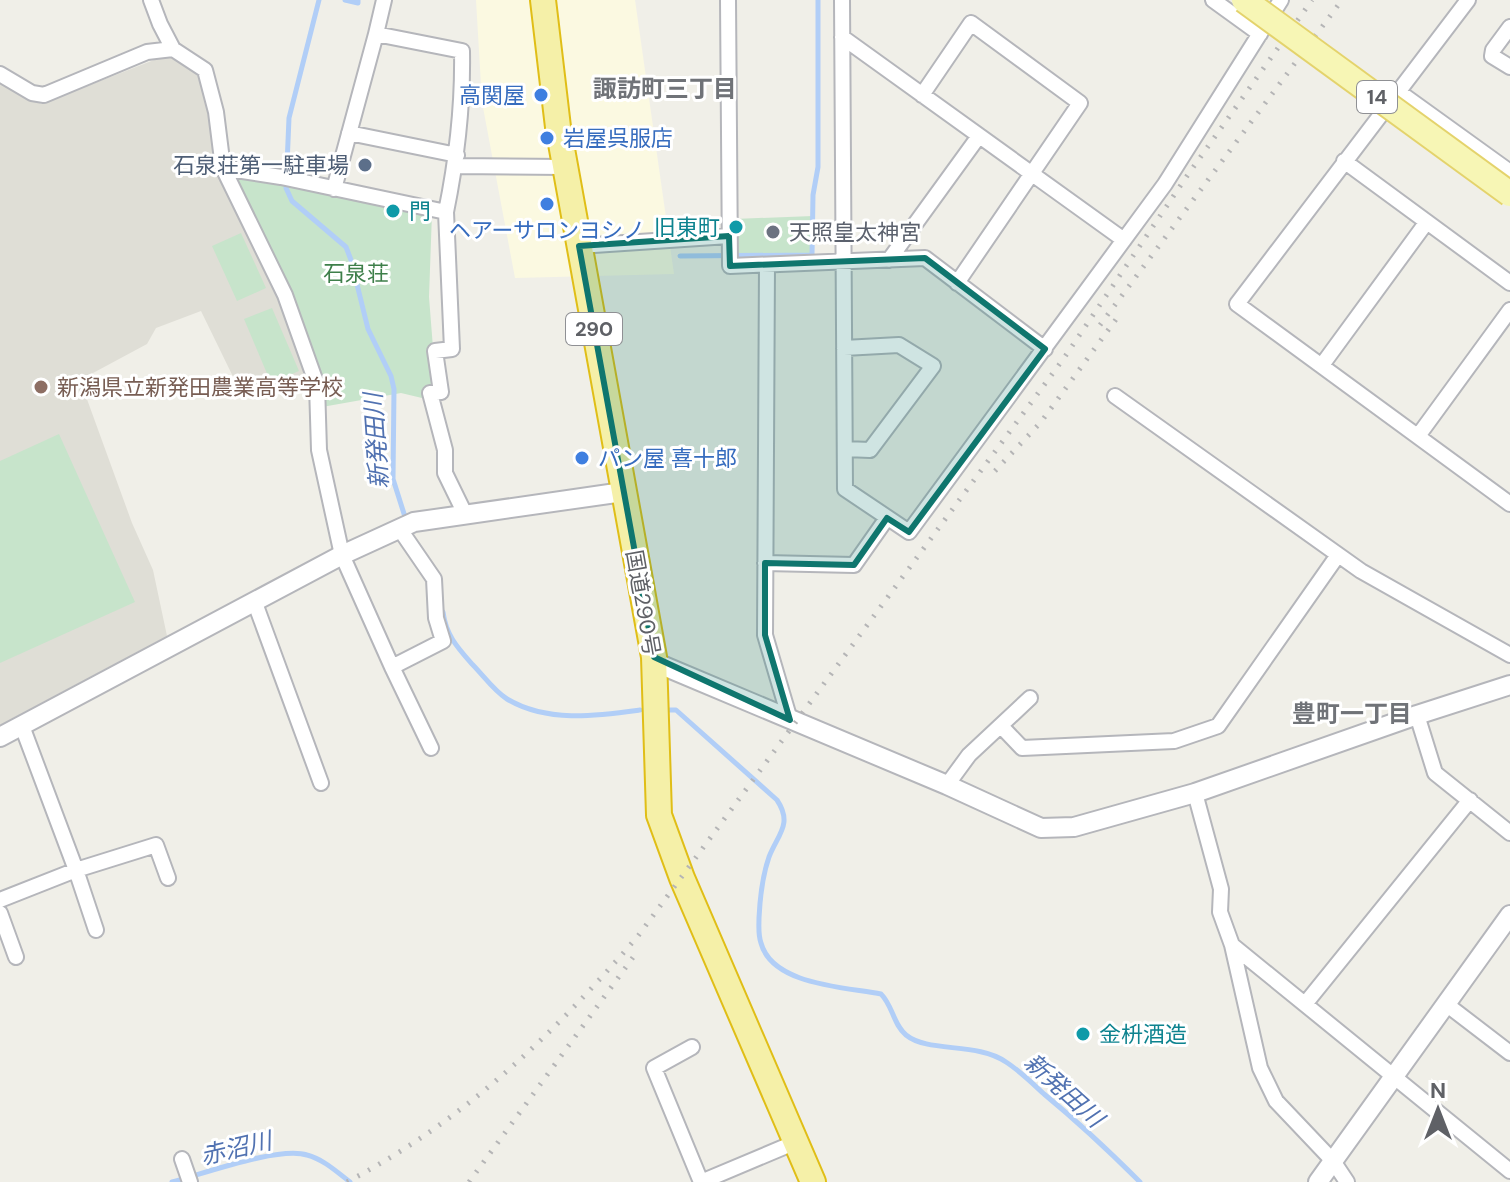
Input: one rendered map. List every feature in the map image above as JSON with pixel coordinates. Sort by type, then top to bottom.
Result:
[{"type":"highway","name":"国道290号","points":[[543,0],[565,167],[654,657],[659,815],[682,878],[813,1182]]},
{"type":"main road","name":"14","points":[[1244,0],[1510,194]]},
{"type":"street","points":[[151,0],[173,49],[205,70],[216,112],[223,168],[285,295],[317,385],[319,450],[342,555],[431,748]]},
{"type":"street","points":[[334,189],[384,0]]},
{"type":"street","points":[[728,0],[730,266],[925,258],[1045,349]]},
{"type":"street","points":[[842,0],[845,489],[909,532],[1165,184],[1280,0]]},
{"type":"street","points":[[1213,0],[1260,34]]},
{"type":"street","points":[[1468,0],[1237,304],[1510,504]]},
{"type":"street","points":[[922,95],[971,23],[1080,103],[957,283]]},
{"type":"street","points":[[1510,27],[1492,56],[1510,67]]},
{"type":"street","points":[[376,34],[462,51],[463,100],[446,212],[452,349],[435,351],[441,392],[430,393],[445,450],[445,473],[465,514]]},
{"type":"street","points":[[842,37],[1124,240]]},
{"type":"street","points":[[0,74],[32,93],[44,95],[147,52],[173,49]]},
{"type":"street","points":[[1399,92],[1510,172]]},
{"type":"street","points":[[349,133],[456,160],[565,167]]},
{"type":"street","points":[[889,260],[979,136]]},
{"type":"street","points":[[1344,161],[1510,283]]},
{"type":"street","points":[[223,168],[446,212]]},
{"type":"street","points":[[1322,365],[1426,223]]},
{"type":"street","points":[[579,246],[729,236]]},
{"type":"street","points":[[767,265],[765,635],[790,720]]},
{"type":"street","points":[[1418,436],[1510,310]]},
{"type":"street","points":[[844,348],[899,345],[933,366],[870,450],[845,449]]},
{"type":"street","points":[[1115,396],[1361,571],[1510,655]]},
{"type":"street","points":[[0,737],[342,555],[407,525],[623,492]]},
{"type":"street","points":[[765,563],[854,565],[887,518]]},
{"type":"street","points":[[392,667],[443,641],[436,618],[434,579],[407,525]]},
{"type":"street","points":[[1001,726],[1022,748],[1174,741],[1218,726],[1338,555]]},
{"type":"street","points":[[255,603],[321,783]]},
{"type":"street","points":[[654,657],[659,664],[947,785],[1041,828],[1074,827],[1195,793],[1510,685]]},
{"type":"street","points":[[947,785],[969,755],[1030,698]]},
{"type":"street","points":[[1417,715],[1435,773],[1510,833]]},
{"type":"street","points":[[22,726],[96,930]]},
{"type":"street","points":[[1195,793],[1221,889],[1220,912],[1232,945],[1260,1068],[1276,1101],[1333,1161],[1347,1182]]},
{"type":"street","points":[[1305,1004],[1470,800]]},
{"type":"street","points":[[0,900],[76,870],[156,845],[168,878]]},
{"type":"street","points":[[0,913],[16,957]]},
{"type":"street","points":[[1318,1182],[1510,915]]},
{"type":"street","points":[[1232,945],[1510,1173],[1505,1182]]},
{"type":"street","points":[[1446,1004],[1510,1053]]},
{"type":"street","points":[[692,1047],[654,1068],[701,1182],[796,1142]]},
{"type":"street","points":[[182,1159],[190,1182]]},
{"type":"highlighted area","points":[[729,236],[730,266],[925,258],[1045,349],[909,532],[887,518],[854,565],[765,563],[765,635],[790,720],[654,657],[579,246]]},
{"type":"shaded area","points":[[476,0],[635,0],[674,274],[515,278],[482,102]]},
{"type":"shaded area","name":"新潟県立新発田農業高等学校","points":[[172,53],[203,73],[215,137],[316,384],[240,391],[201,311],[156,328],[147,344],[80,380],[132,523],[153,570],[167,636],[0,725],[0,77],[41,104]]},
{"type":"green space","name":"石泉荘","points":[[227,171],[432,213],[429,297],[436,386],[422,398],[401,393],[322,407],[320,387]]},
{"type":"green space","points":[[813,216],[814,258],[735,259],[734,219]]},
{"type":"green space","points":[[241,233],[266,288],[237,301],[212,246]]},
{"type":"green space","points":[[272,308],[299,371],[271,383],[244,319]]},
{"type":"green space","points":[[59,434],[135,602],[0,663],[0,461]]},
{"type":"waterway","name":"新発田川","points":[[319,0],[289,118],[286,188],[292,201],[346,247],[351,260],[368,329],[391,376],[394,389],[393,479],[406,520]]},
{"type":"waterway","name":"新発田川","points":[[345,0],[358,3],[358,0]]},
{"type":"waterway","points":[[680,256],[812,255],[813,195],[818,167],[818,0]]},
{"type":"waterway","name":"新発田川","points":[[443,612],[457,646],[493,687],[522,707],[572,716],[640,710]]},
{"type":"waterway","name":"新発田川","points":[[666,710],[676,710],[777,800],[782,808],[784,823],[763,880],[759,924],[761,943],[768,957],[779,968],[812,982],[881,994],[902,1031],[915,1041],[981,1052],[1006,1062],[1140,1182]]},
{"type":"waterway","name":"赤沼川","points":[[172,1182],[260,1157],[294,1153],[319,1160],[350,1182]]},
{"type":"railway","points":[[347,1182],[430,1131],[504,1073],[573,1008],[638,936],[1064,358],[1187,176],[1312,0]]},
{"type":"railway","points":[[1100,325],[1342,0]]},
{"type":"railway","points":[[995,471],[1041,422],[1117,318]]},
{"type":"railway","points":[[469,1182],[634,956]]},
{"type":"place","name":"高関屋","points":[[541,95]]},
{"type":"place","name":"岩屋呉服店","points":[[547,138]]},
{"type":"place","name":"石泉荘第一駐車場","points":[[365,165]]},
{"type":"place","name":"ヘアーサロンヨシノ","points":[[547,204]]},
{"type":"place","name":"門","points":[[393,211]]},
{"type":"place","name":"旧東町","points":[[736,227]]},
{"type":"place","name":"天照皇太神宮","points":[[773,232]]},
{"type":"place","name":"新潟県立新発田農業高等学校","points":[[41,387]]},
{"type":"place","name":"パン屋 喜十郎","points":[[582,458]]},
{"type":"place","name":"金枡酒造","points":[[1083,1034]]},
{"type":"district","name":"諏訪町三丁目","points":[[665,88]]},
{"type":"district","name":"豊町一丁目","points":[[1352,713]]}]
